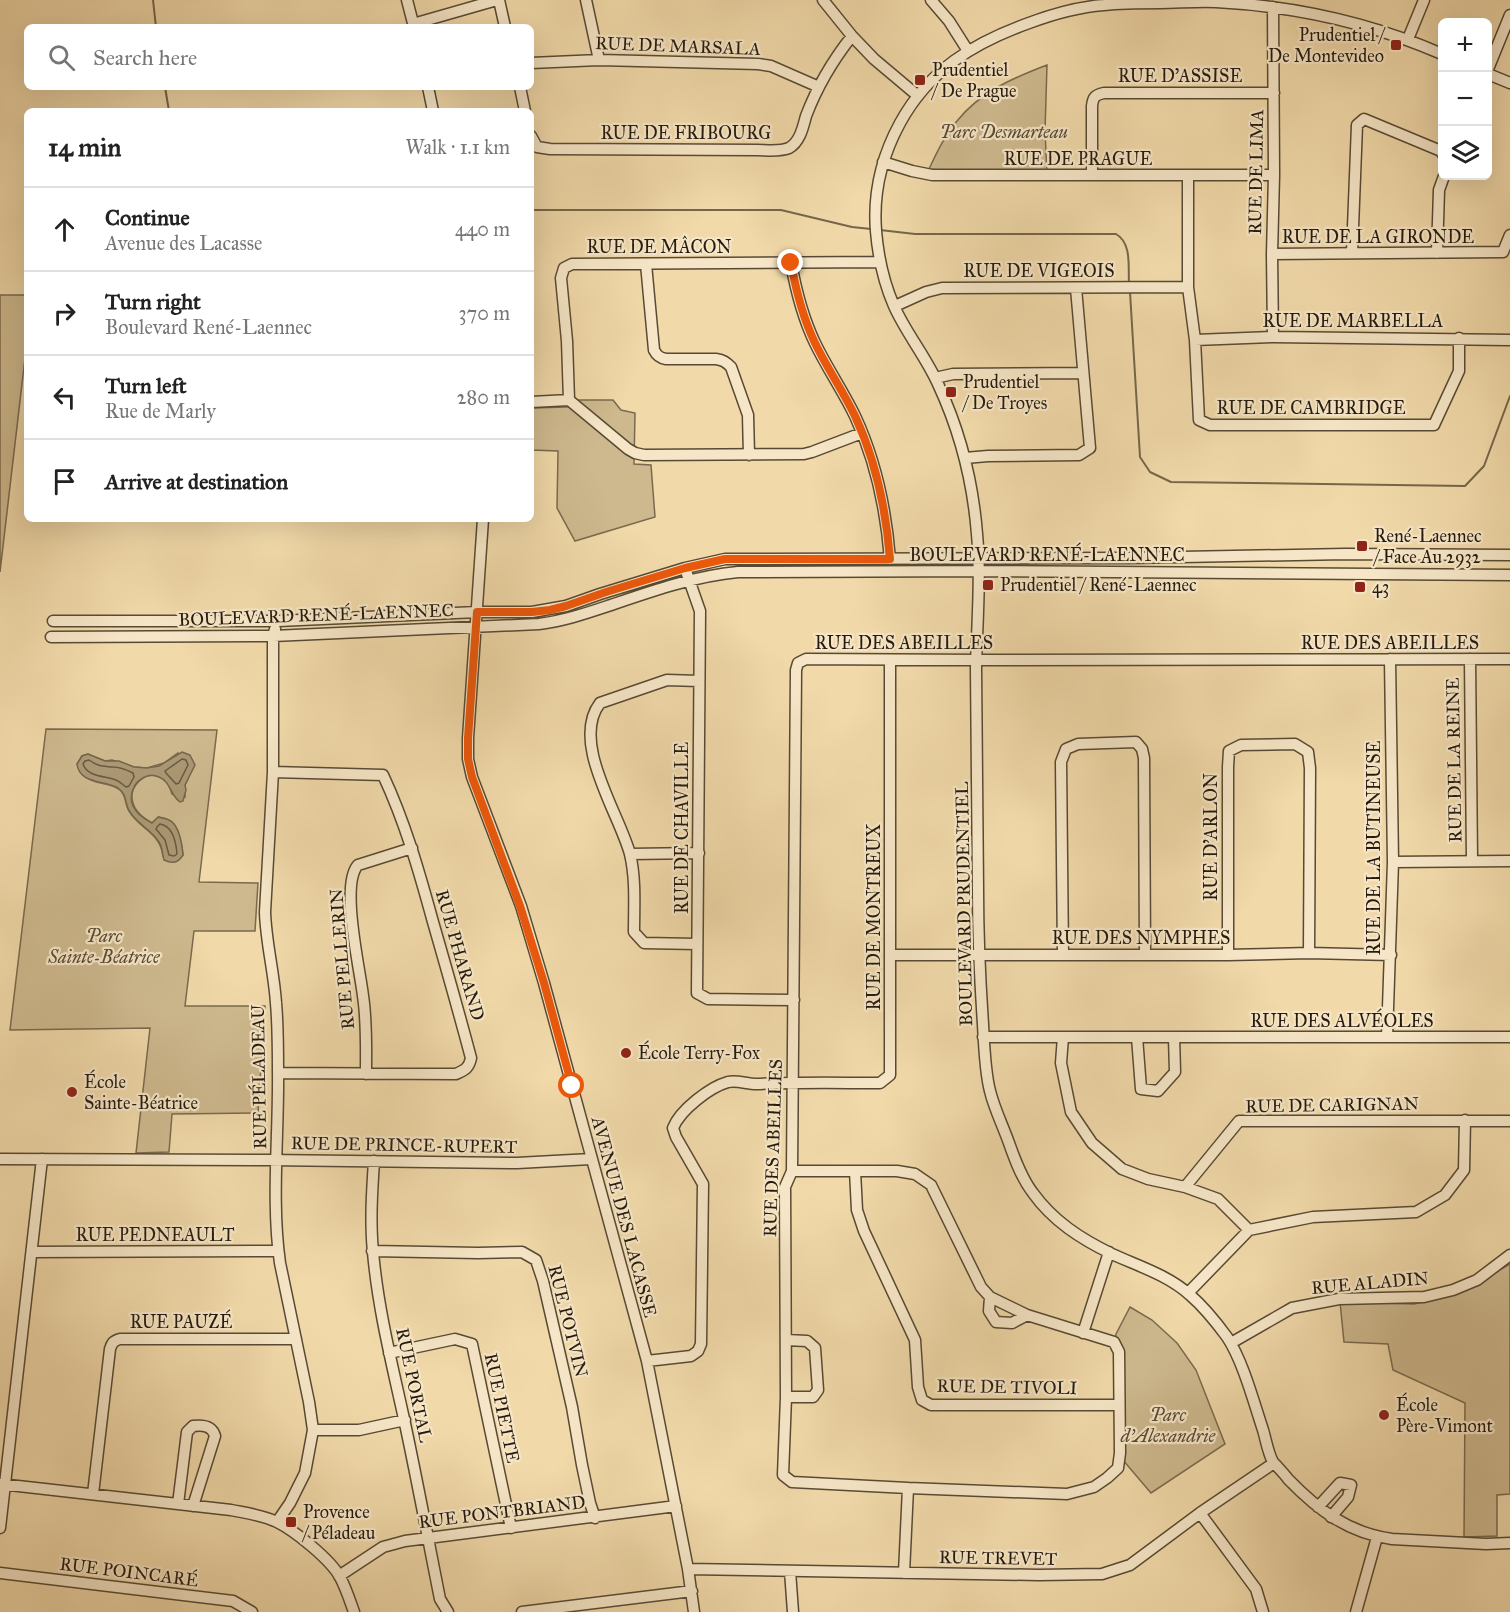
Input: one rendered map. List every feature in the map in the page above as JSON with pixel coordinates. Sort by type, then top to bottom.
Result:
[{"type":"street","points":[[407,0],[413,24]]},
{"type":"street","points":[[416,24],[498,0],[505,24]]},
{"type":"street","points":[[586,0],[599,60]]},
{"type":"street","points":[[823,0],[874,59],[918,96]]},
{"type":"street","points":[[931,0],[949,21],[968,51]]},
{"type":"street","points":[[1408,39],[1424,0]]},
{"type":"street","name":"BOULEVARD PRUDENTIEL","points":[[1438,52],[1408,39],[1349,22],[1274,7],[1204,1],[1118,2],[1076,9],[1047,17],[1005,32],[968,51],[943,70],[918,96],[899,126],[883,162],[875,219],[880,262],[894,306],[936,378],[965,458],[977,532],[979,571],[976,660],[978,954],[989,1090],[1016,1161],[1031,1191],[1067,1229],[1109,1252],[1154,1272],[1188,1293],[1213,1320],[1231,1343],[1274,1463],[1318,1507],[1331,1517],[1377,1537],[1486,1544],[1510,1543]]},
{"type":"street","name":"RUE DE LIMA","points":[[1273,337],[1274,7]]},
{"type":"street","points":[[1492,61],[1510,15]]},
{"type":"street","name":"RUE DE FRIBOURG","points":[[534,142],[537,147],[550,149],[780,150],[789,148],[797,141],[819,87],[852,36]]},
{"type":"street","name":"RUE DE MARSALA","points":[[534,63],[599,60],[771,66],[819,87]]},
{"type":"street","points":[[1490,72],[1510,83]]},
{"type":"street","points":[[429,90],[432,108]]},
{"type":"street","points":[[521,90],[524,108]]},
{"type":"street","name":"RUE D'ASSISE","points":[[1092,175],[1092,106],[1097,94],[1274,93]]},
{"type":"street","points":[[1352,253],[1357,125],[1364,119],[1438,150]]},
{"type":"street","name":"RUE DE PRAGUE","points":[[883,162],[932,175],[1274,175]]},
{"type":"street","name":"RUE DE CAMBRIDGE","points":[[1188,175],[1188,287],[1195,340],[1199,420],[1210,425],[1434,425],[1459,371],[1459,338]]},
{"type":"street","points":[[1437,253],[1439,190],[1443,180]]},
{"type":"street","name":"RUE DE LA GIRONDE","points":[[1272,254],[1503,252],[1510,235]]},
{"type":"street","name":"RUE DE MÂCON","points":[[569,400],[567,341],[561,278],[561,272],[568,265],[880,262]]},
{"type":"street","points":[[791,263],[796,291],[811,333],[849,403],[874,467],[888,528],[890,559]]},
{"type":"street","points":[[646,264],[656,355],[666,359],[716,359],[727,363],[748,415],[749,455]]},
{"type":"street","name":"RUE DE VIGEOIS","points":[[894,306],[926,292],[942,288],[1188,287]]},
{"type":"street","points":[[965,458],[1079,456],[1090,448],[1076,288]]},
{"type":"street","name":"RUE DE MARBELLA","points":[[1195,340],[1273,337],[1510,340]]},
{"type":"street","points":[[936,378],[953,374],[1083,373]]},
{"type":"street","points":[[534,402],[569,400],[628,449],[644,455],[804,454],[862,433]]},
{"type":"street","name":"AVENUE DES LACASSE","points":[[483,522],[468,759],[480,798],[517,896],[544,983],[647,1361],[688,1569],[694,1612]]},
{"type":"street","name":"BOULEVARD RENÉ-LAENNEC","points":[[53,621],[278,621],[477,612],[532,612],[566,606],[685,568],[725,559],[1137,558],[1345,554],[1510,555]]},
{"type":"street","name":"RUE DE CHAVILLE","points":[[685,568],[700,611],[697,993],[708,999],[794,1000]]},
{"type":"street","name":"BOULEVARD RENÉ-LAENNEC","points":[[51,637],[273,636],[520,626],[555,622],[689,580],[738,572],[1510,574]]},
{"type":"street","name":"RUE PÉLADEAU","points":[[277,1522],[290,1503],[305,1473],[313,1430],[278,1251],[276,1207],[278,1073],[276,1003],[265,912],[273,772],[273,636],[278,621]]},
{"type":"street","name":"RUE DES ABEILLES","points":[[908,1488],[792,1482],[783,1475],[786,1396],[785,1187],[792,1171],[796,670],[798,663],[806,659],[1510,659]]},
{"type":"street","name":"RUE DE LA BUTINEUSE","points":[[1387,1037],[1393,862],[1390,659]]},
{"type":"street","name":"RUE DE LA REINE","points":[[1470,659],[1472,860]]},
{"type":"street","name":"RUE DE MONTREUX","points":[[793,1082],[880,1083],[890,1075],[890,660]]},
{"type":"street","points":[[697,944],[644,943],[634,932],[634,873],[630,854],[591,750],[591,737],[595,709],[600,703],[667,681],[699,681]]},
{"type":"street","points":[[1063,955],[1061,762],[1066,749],[1078,744],[1136,742],[1142,749],[1144,758],[1145,955]]},
{"type":"street","name":"RUE D'ARLON","points":[[1228,955],[1229,751],[1240,746],[1295,744],[1308,752],[1310,768],[1309,953]]},
{"type":"street","name":"RUE PHARAND","points":[[273,772],[383,775],[398,807],[412,848],[471,1058],[470,1065],[464,1071],[456,1074],[278,1073]]},
{"type":"street","name":"RUE PELLERIN","points":[[366,1074],[363,996],[353,933],[350,885],[353,870],[358,865],[412,848]]},
{"type":"street","points":[[630,854],[699,853]]},
{"type":"street","points":[[1393,862],[1510,861]]},
{"type":"street","name":"RUE DES NYMPHES","points":[[890,955],[1309,953],[1391,955]]},
{"type":"street","name":"RUE DES ALVÉOLES","points":[[984,1037],[1510,1037]]},
{"type":"street","points":[[1063,1037],[1061,1063],[1071,1112],[1092,1143],[1122,1168],[1148,1179],[1185,1186],[1218,1199],[1249,1230]]},
{"type":"street","points":[[1137,1037],[1140,1089],[1158,1091],[1174,1072],[1174,1037]]},
{"type":"street","points":[[647,1361],[691,1356],[698,1351],[701,1344],[703,1184],[676,1137],[673,1128],[676,1121],[702,1095],[717,1086],[731,1082],[751,1084],[793,1082]]},
{"type":"street","points":[[1188,1293],[1249,1230],[1313,1217],[1416,1212],[1445,1195],[1464,1170],[1465,1120]]},
{"type":"street","name":"RUE DE CARIGNAN","points":[[1185,1186],[1239,1121],[1510,1121]]},
{"type":"street","name":"RUE DE PRINCE-RUPERT","points":[[0,1159],[517,1163],[591,1159]]},
{"type":"street","points":[[0,1528],[2,1484],[42,1159]]},
{"type":"street","name":"RUE PORTAL","points":[[374,1161],[372,1251],[389,1353],[405,1420],[440,1599],[448,1612]]},
{"type":"street","points":[[792,1171],[897,1171],[915,1174],[931,1185],[981,1287],[990,1297],[1027,1315],[1114,1342],[1119,1352],[1120,1453],[1118,1468],[1094,1487],[1067,1494],[908,1488],[904,1573]]},
{"type":"street","name":"RUE DE TIVOLI","points":[[855,1171],[857,1210],[864,1231],[915,1340],[918,1388],[922,1400],[931,1405],[1119,1405]]},
{"type":"street","name":"RUE PEDNEAULT","points":[[32,1252],[278,1251]]},
{"type":"street","name":"RUE POTVIN","points":[[372,1251],[478,1254],[522,1252],[536,1260],[543,1281],[572,1407],[582,1465],[595,1518]]},
{"type":"street","points":[[1083,1333],[1109,1252]]},
{"type":"street","name":"RUE ALADIN","points":[[1231,1343],[1293,1308],[1339,1299],[1425,1297],[1453,1290],[1477,1280],[1510,1255]]},
{"type":"street","points":[[990,1297],[989,1311],[996,1322],[1012,1323],[1027,1315]]},
{"type":"street","name":"RUE PIETTE","points":[[389,1353],[454,1338],[472,1344],[511,1528]]},
{"type":"street","name":"RUE PAUZÉ","points":[[93,1494],[110,1349],[115,1340],[296,1339]]},
{"type":"street","points":[[786,1340],[807,1341],[815,1348],[818,1390],[813,1397],[786,1396]]},
{"type":"street","points":[[313,1430],[359,1430],[405,1420]]},
{"type":"street","points":[[178,1504],[187,1432],[193,1426],[207,1426],[213,1430],[215,1436],[193,1506]]},
{"type":"street","name":"RUE TREVET","points":[[688,1569],[1057,1576],[1102,1574],[1130,1565],[1200,1513],[1274,1463]]},
{"type":"street","points":[[1318,1507],[1340,1483],[1351,1485],[1348,1497],[1331,1517]]},
{"type":"street","points":[[2,1484],[231,1510],[277,1522],[322,1555],[339,1576],[354,1612]]},
{"type":"street","name":"RUE PONTBRIAND","points":[[339,1576],[383,1546],[405,1541],[676,1506]]},
{"type":"street","points":[[1200,1513],[1256,1589],[1263,1612]]},
{"type":"street","points":[[1356,1612],[1377,1537]]},
{"type":"street","points":[[790,1571],[793,1612]]},
{"type":"street","name":"RUE POINCARÉ","points":[[0,1573],[233,1601],[252,1612]]},
{"type":"street","points":[[522,1612],[609,1607],[692,1591]]},
{"type":"green space","name":"Parc Desmarteau","points":[[1047,65],[1045,131],[1047,172],[957,172],[929,169],[949,132],[976,102],[998,87]]},
{"type":"green space","points":[[0,295],[24,295],[24,367],[0,572]]},
{"type":"green space","points":[[574,400],[613,400],[621,410],[635,413],[634,464],[651,465],[655,517],[575,541],[557,508],[558,451],[534,450],[534,408],[567,407]]},
{"type":"green space","name":"Parc Sainte-Béatrice","points":[[46,729],[217,730],[199,882],[258,883],[255,931],[194,931],[185,1006],[265,1006],[258,1113],[172,1114],[169,1152],[136,1153],[150,1028],[10,1030]],"holes":[[[178,753],[188,779],[185,785],[185,797],[172,794],[166,781],[157,776],[147,776],[133,790],[132,801],[138,812],[152,823],[159,817],[168,819],[177,829],[183,855],[163,856],[158,841],[129,811],[122,792],[116,787],[88,779],[82,774],[77,764],[82,756],[88,754],[105,761],[112,760],[134,767],[147,768],[164,763]]]},
{"type":"green space","points":[[1510,1264],[1510,1494],[1497,1495],[1497,1536],[1464,1537],[1465,1403],[1393,1370],[1388,1344],[1344,1342],[1340,1302],[1414,1304],[1441,1298],[1467,1289]]},
{"type":"green space","name":"Parc d'Alexandrie","points":[[1130,1307],[1152,1320],[1177,1343],[1196,1370],[1225,1444],[1151,1493],[1122,1459],[1115,1340]]},
{"type":"water","points":[[182,752],[190,755],[195,765],[185,785],[183,801],[180,802],[174,796],[163,779],[153,775],[138,781],[131,797],[135,810],[152,823],[160,817],[175,825],[183,855],[179,860],[173,862],[164,860],[159,842],[133,816],[121,791],[113,785],[82,775],[77,764],[82,756],[88,754],[105,761],[119,761],[134,767],[147,768],[159,766]]},
{"type":"waterway","points":[[153,0],[156,24]]},
{"type":"waterway","points":[[166,90],[168,108]]},
{"type":"waterway","points":[[534,210],[781,210],[852,227],[871,229]]},
{"type":"waterway","points":[[880,230],[915,234],[1116,234],[1125,243],[1127,249],[1129,283]]},
{"type":"waterway","points":[[1130,292],[1140,457],[1150,472],[1171,482],[1465,486],[1484,466],[1510,396]]},
{"type":"place","name":"Prudentiel / De Montevideo","points":[[1396,45]]},
{"type":"place","name":"Prudentiel / De Prague","points":[[920,80]]},
{"type":"place","name":"Prudentiel / De Troyes","points":[[951,392]]},
{"type":"place","name":"René-Laennec / Face Au 2932","points":[[1362,546]]},
{"type":"place","name":"Prudentiel / René-Laennec","points":[[988,585]]},
{"type":"place","name":"43","points":[[1360,587]]},
{"type":"place","name":"École Terry-Fox","points":[[626,1053]]},
{"type":"place","name":"École Sainte-Béatrice","points":[[72,1092]]},
{"type":"place","name":"École Père-Vimont","points":[[1384,1415]]},
{"type":"place","name":"Provence / Péladeau","points":[[291,1522]]},
{"type":"route","points":[[572,1086],[520,906],[472,777],[468,759],[477,612],[550,610],[685,568],[725,559],[890,559],[883,500],[868,446],[849,403],[816,345],[796,291],[791,263]]}]
